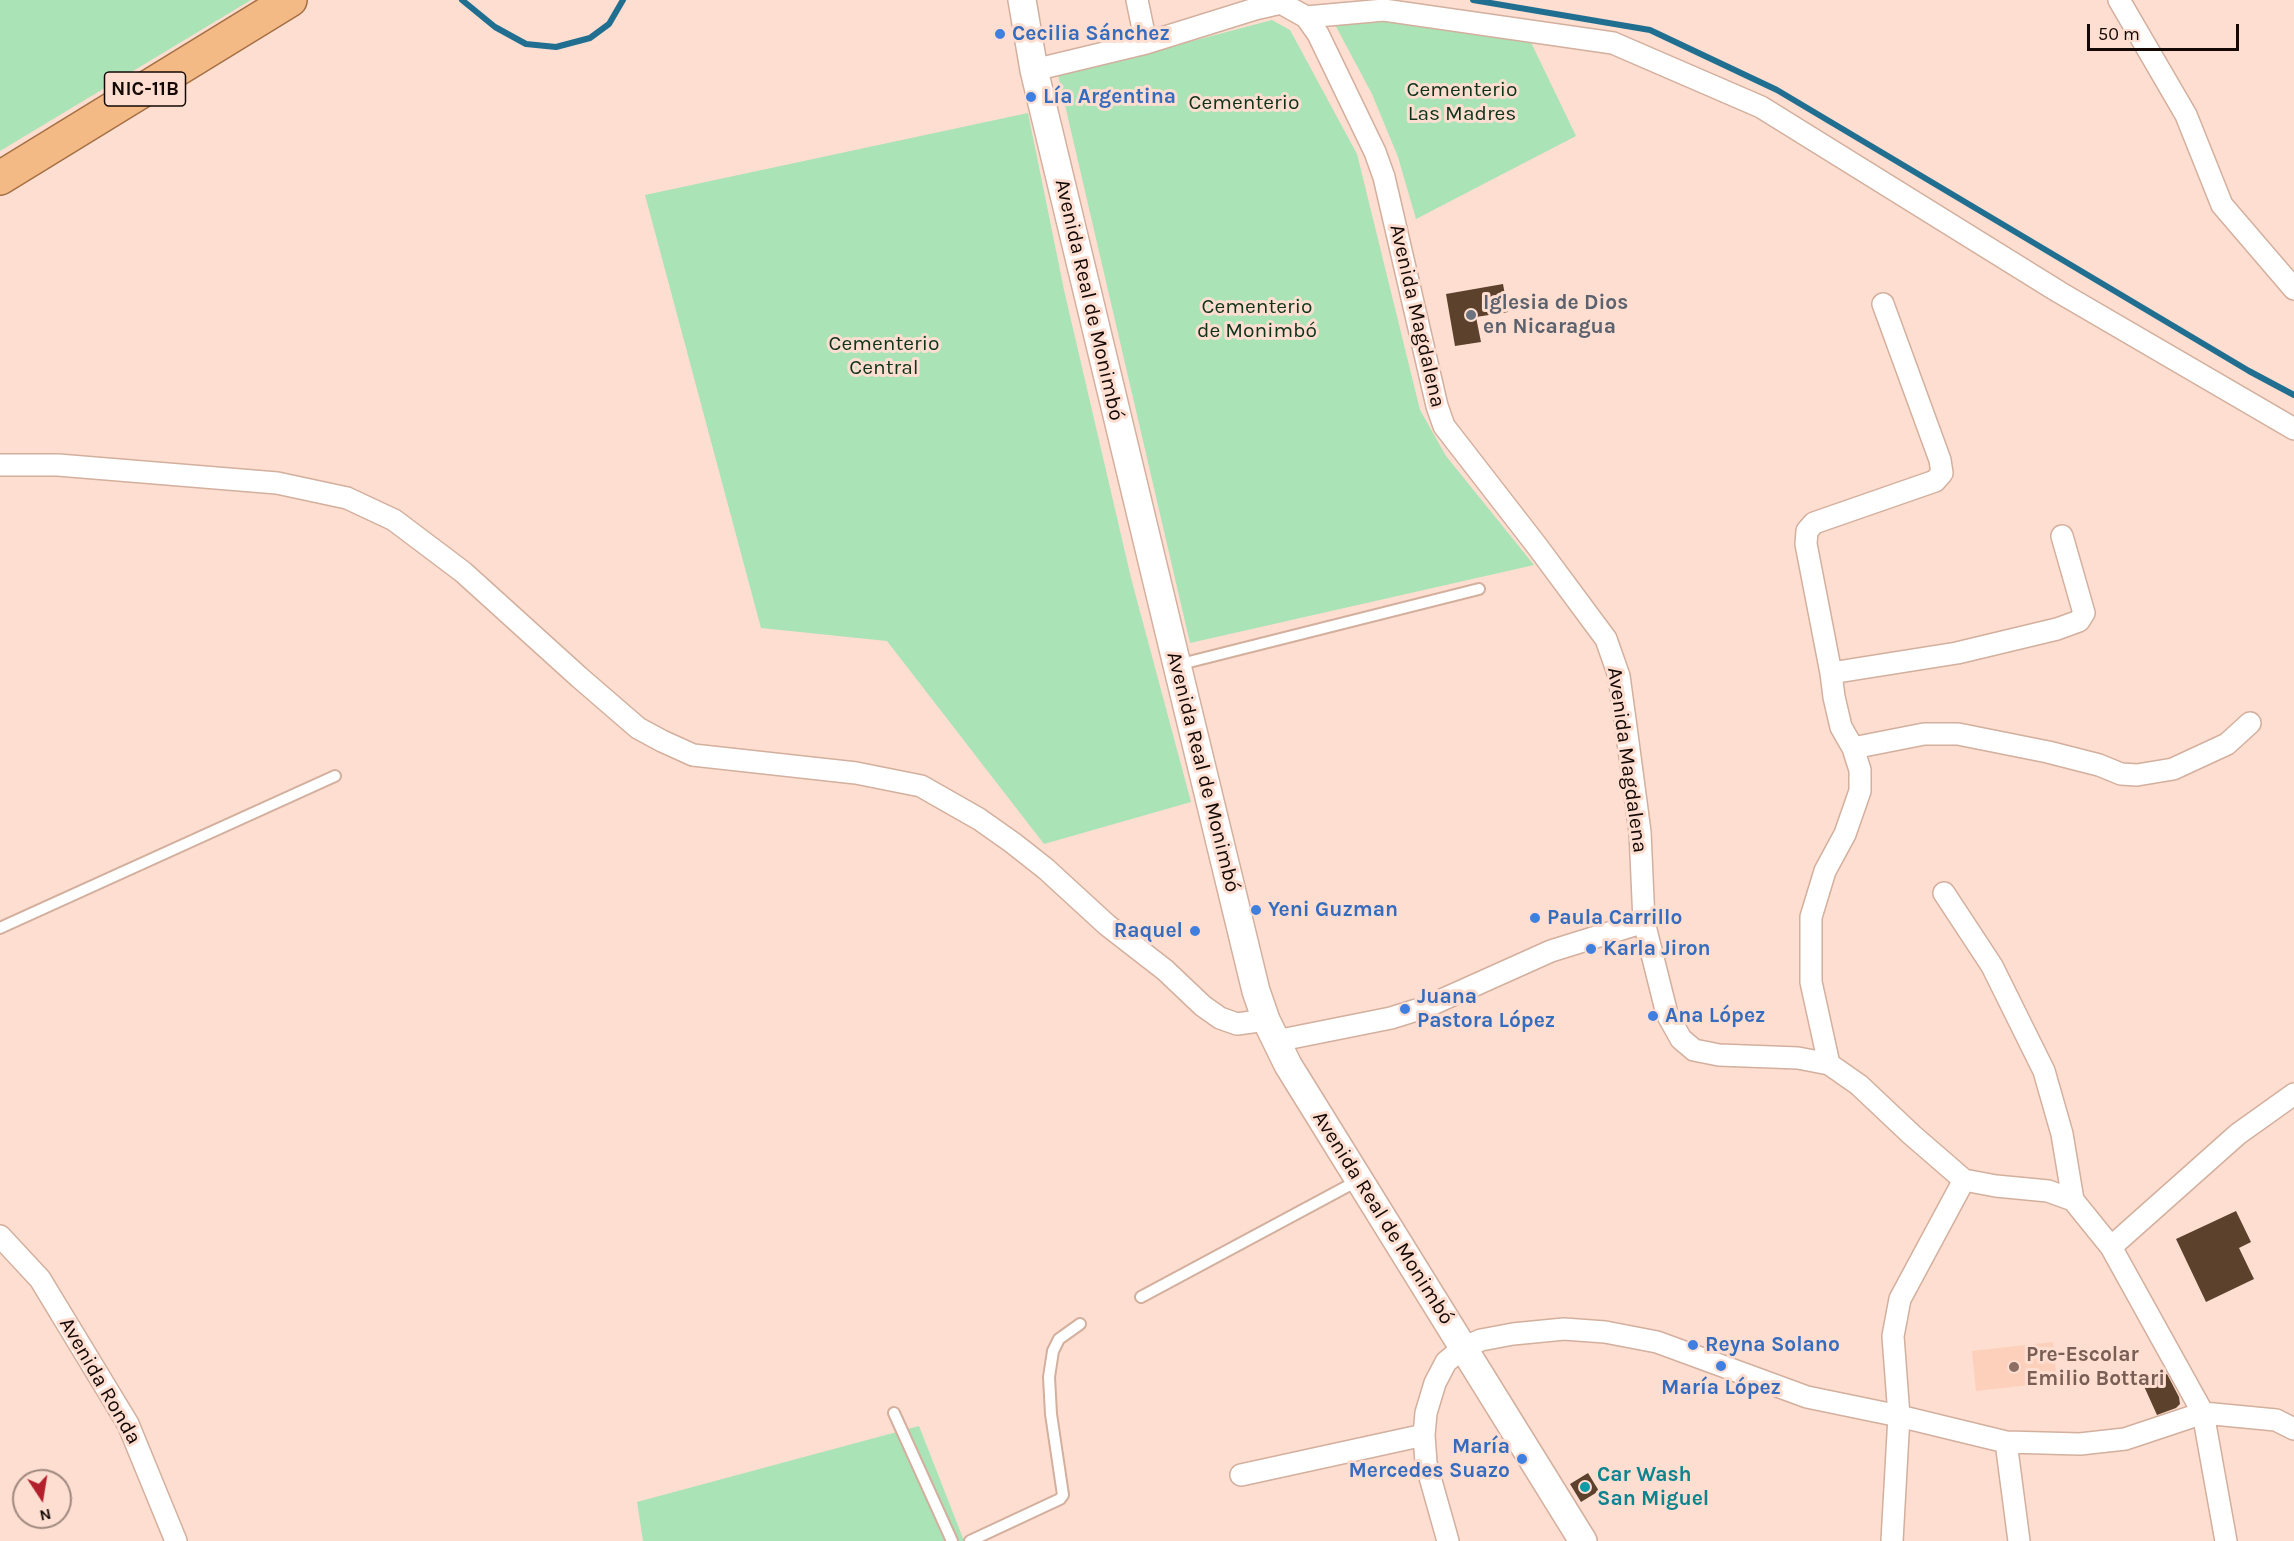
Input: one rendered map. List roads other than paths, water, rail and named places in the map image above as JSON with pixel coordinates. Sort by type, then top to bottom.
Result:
[{"type":"highway","name":"NIC-11B","points":[[0,151],[251,0]]},
{"type":"highway","name":"NIC-11B","points":[[0,178],[290,0]]},
{"type":"street","name":"Avenida Real de Monimbó","points":[[1022,0],[1034,70],[1256,990],[1271,1030],[1288,1065],[1583,1541]]},
{"type":"street","points":[[1137,0],[1146,43]]},
{"type":"street","points":[[2119,0],[2186,115],[2222,205],[2294,289]]},
{"type":"street","points":[[1034,70],[1146,43],[1281,3],[1306,17],[1384,10],[1613,43],[1761,106],[2059,292],[2294,429]]},
{"type":"street","name":"Avenida Magdalena","points":[[1306,17],[1318,34],[1375,152],[1384,177],[1437,406],[1444,426],[1606,639],[1619,676],[1626,727],[1640,832],[1644,922],[1667,1014],[1681,1039],[1694,1050],[1719,1055],[1798,1058],[1828,1064],[1859,1084],[1912,1135],[1964,1180]]},
{"type":"street","points":[[1828,1064],[1811,982],[1811,917],[1825,871],[1845,834],[1860,791],[1860,770],[1853,748],[1841,726],[1834,697],[1806,544],[1807,531],[1814,523],[1935,481],[1942,473],[1940,460],[1883,304]]},
{"type":"street","points":[[0,465],[58,465],[277,483],[347,498],[394,520],[463,572],[638,728],[693,755],[856,773],[921,786],[979,819],[1013,843],[1046,869],[1107,925],[1165,970],[1203,1006],[1221,1018],[1237,1024],[1271,1030],[1391,1018],[1418,1010],[1551,951],[1644,922]]},
{"type":"street","points":[[1831,673],[1957,653],[2057,629],[2079,621],[2084,613],[2062,536]]},
{"type":"street","points":[[1853,748],[1924,734],[1958,734],[2048,752],[2099,765],[2121,774],[2138,775],[2173,769],[2227,744],[2250,723]]},
{"type":"street","points":[[1944,893],[1992,966],[2044,1071],[2062,1134],[2073,1200],[2111,1247],[2203,1413],[2226,1541]]},
{"type":"street","points":[[2111,1247],[2238,1134],[2294,1094]]},
{"type":"street","points":[[1892,1541],[1899,1416],[1893,1336],[1900,1299],[1964,1180],[2048,1191],[2073,1200]]},
{"type":"street","name":"Avenida Ronda","points":[[0,1236],[40,1279],[128,1424],[176,1541]]},
{"type":"street","points":[[1448,1541],[1425,1463],[1426,1413],[1435,1383],[1446,1362],[1464,1347],[1491,1338],[1564,1329],[1605,1332],[1657,1342],[1807,1397],[2006,1442],[2080,1444],[2125,1439],[2203,1413],[2276,1420],[2294,1430]]},
{"type":"street","points":[[1241,1475],[1424,1435]]},
{"type":"street","points":[[2006,1442],[2019,1541]]},
{"type":"lane","points":[[1177,665],[1479,589]]},
{"type":"lane","points":[[0,928],[335,776]]},
{"type":"lane","points":[[1141,1297],[1360,1180]]},
{"type":"lane","points":[[970,1541],[1060,1499],[1063,1495],[1051,1414],[1049,1377],[1053,1351],[1059,1339],[1080,1324]]},
{"type":"lane","points":[[894,1413],[952,1541]]},
{"type":"waterway","points":[[462,0],[495,27],[526,44],[556,47],[590,38],[609,24],[623,0]]},
{"type":"waterway","points":[[1473,0],[1650,30],[1777,90],[2249,371],[2294,395]]},
{"type":"place","name":"Cecilia Sánchez","points":[[1000,34]]},
{"type":"place","name":"Lía Argentina","points":[[1031,97]]},
{"type":"place","name":"Iglesia de Dios en Nicaragua","points":[[1471,315]]},
{"type":"place","name":"Yeni Guzman","points":[[1256,910]]},
{"type":"place","name":"Paula Carrillo","points":[[1535,918]]},
{"type":"place","name":"Raquel","points":[[1195,931]]},
{"type":"place","name":"Karla Jiron","points":[[1591,949]]},
{"type":"place","name":"Juana Pastora López","points":[[1405,1009]]},
{"type":"place","name":"Ana López","points":[[1653,1016]]},
{"type":"place","name":"Reyna Solano","points":[[1693,1345]]},
{"type":"place","name":"María López","points":[[1721,1366]]},
{"type":"place","name":"Pre-Escolar Emilio Bottari","points":[[2014,1367]]},
{"type":"place","name":"María Mercedes Suazo","points":[[1522,1459]]},
{"type":"place","name":"Car Wash San Miguel","points":[[1585,1487]]},
{"type":"park label","name":"Cementerio Las Madres","points":[[1462,102]]},
{"type":"park label","name":"Cementerio","points":[[1244,103]]},
{"type":"park label","name":"Cementerio de Monimbó","points":[[1257,319]]},
{"type":"park label","name":"Cementerio Central","points":[[884,356]]}]
